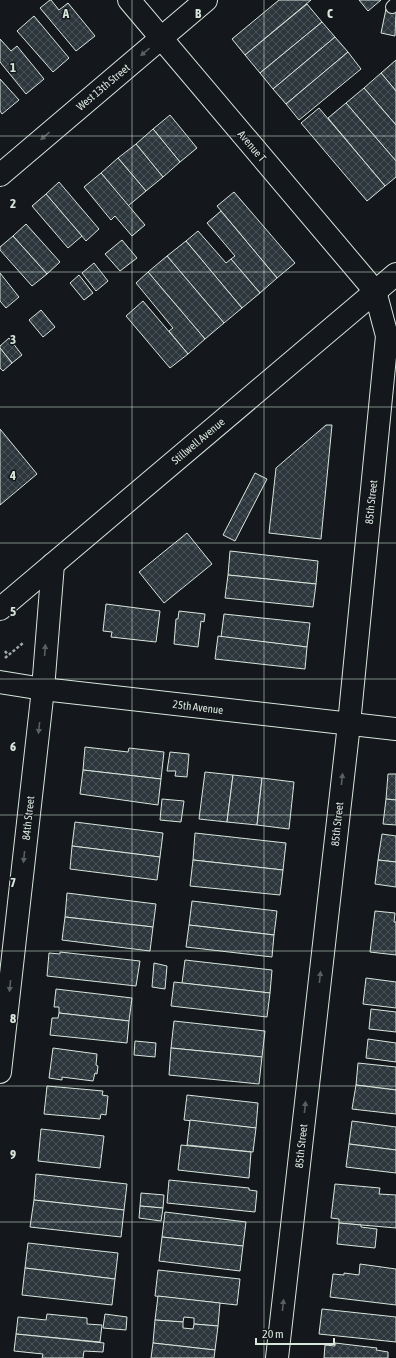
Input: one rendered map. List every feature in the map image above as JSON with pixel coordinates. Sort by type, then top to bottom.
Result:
[{"type":"street","name":"Avenue T","points":[[129,0],[375,291]]},
{"type":"street","name":"West 13th Street","points":[[0,175],[206,0]]},
{"type":"street","name":"Stillwell Avenue","points":[[0,609],[396,274]]},
{"type":"street","name":"85th Street","points":[[277,1358],[348,724],[387,336],[375,291]]},
{"type":"street","name":"84th Street","points":[[0,1072],[43,689],[53,564]]},
{"type":"street","name":"25th Avenue","points":[[0,682],[43,689],[396,729]]},
{"type":"path","points":[[3,659],[26,640]]},
{"type":"path","points":[[5,651],[8,655]]},
{"type":"building","points":[[50,0],[59,10],[68,3],[95,36],[76,51],[40,8]]},
{"type":"building","points":[[279,0],[311,0],[245,55],[232,39]]},
{"type":"building","points":[[359,0],[381,0],[368,11]]},
{"type":"building","points":[[307,4],[322,22],[260,73],[245,55]]},
{"type":"building","points":[[386,9],[396,11],[395,36],[381,33]]},
{"type":"building","points":[[34,16],[69,58],[53,72],[17,31]]},
{"type":"building","points":[[322,22],[335,37],[273,89],[260,73]]},
{"type":"building","points":[[335,37],[348,52],[286,104],[273,89]]},
{"type":"building","points":[[0,39],[11,51],[17,46],[44,79],[26,94],[0,62]]},
{"type":"building","points":[[348,52],[361,69],[299,120],[286,104]]},
{"type":"building","points":[[396,60],[396,91],[381,73]]},
{"type":"building","points":[[381,73],[396,91],[396,125],[364,88]]},
{"type":"building","points":[[0,79],[19,100],[2,114],[0,111]]},
{"type":"building","points":[[364,88],[396,125],[396,161],[346,103]]},
{"type":"building","points":[[346,103],[396,161],[396,177],[385,186],[328,118]]},
{"type":"building","points":[[319,108],[385,186],[367,201],[301,123]]},
{"type":"building","points":[[170,115],[197,148],[180,162],[153,129]]},
{"type":"building","points":[[153,129],[180,162],[163,177],[136,144]]},
{"type":"building","points":[[136,144],[163,177],[146,191],[118,158]]},
{"type":"building","points":[[118,158],[146,191],[128,206],[101,173]]},
{"type":"building","points":[[101,173],[145,225],[132,236],[115,216],[111,220],[84,187]]},
{"type":"building","points":[[59,182],[99,229],[86,241],[46,194]]},
{"type":"building","points":[[234,192],[295,263],[277,278],[217,206]]},
{"type":"building","points":[[46,194],[82,236],[68,248],[32,206]]},
{"type":"building","points":[[221,211],[277,278],[260,293],[231,259],[235,256],[207,223]]},
{"type":"building","points":[[26,224],[60,262],[47,274],[13,236]]},
{"type":"building","points":[[198,231],[226,263],[231,259],[260,293],[242,308],[186,241]]},
{"type":"building","points":[[13,236],[47,274],[32,286],[0,250],[0,247]]},
{"type":"building","points":[[122,240],[137,258],[120,271],[105,254]]},
{"type":"building","points":[[186,241],[242,308],[224,323],[167,256]]},
{"type":"building","points":[[167,256],[224,323],[205,339],[148,272]]},
{"type":"building","points":[[94,263],[108,281],[96,291],[82,273]]},
{"type":"building","points":[[148,272],[205,339],[188,354],[169,331],[173,328],[136,283]]},
{"type":"building","points":[[0,273],[19,297],[6,308],[0,301]]},
{"type":"building","points":[[79,275],[93,293],[84,300],[70,283]]},
{"type":"building","points":[[143,301],[188,354],[170,368],[126,316]]},
{"type":"building","points":[[41,310],[55,327],[43,337],[29,320]]},
{"type":"building","points":[[9,338],[22,355],[12,363],[0,348],[0,346]]},
{"type":"building","points":[[0,348],[12,363],[3,371],[0,368]]},
{"type":"building","points":[[326,425],[332,425],[321,539],[269,533],[276,468]]},
{"type":"building","points":[[0,429],[37,474],[0,505]]},
{"type":"building","points":[[255,473],[267,479],[235,541],[223,535]]},
{"type":"building","points":[[187,533],[212,564],[164,603],[139,572]]},
{"type":"building","points":[[230,551],[318,561],[316,584],[228,575]]},
{"type":"building","points":[[228,575],[316,584],[313,607],[225,598]]},
{"type":"building","points":[[106,604],[160,611],[156,642],[111,637],[112,632],[103,631]]},
{"type":"building","points":[[179,611],[205,614],[204,622],[201,621],[198,647],[174,644],[176,619],[178,619]]},
{"type":"building","points":[[224,614],[310,623],[307,647],[221,637]]},
{"type":"building","points":[[218,636],[307,647],[305,669],[215,659]]},
{"type":"building","points":[[85,747],[128,752],[129,748],[164,752],[161,779],[83,770]]},
{"type":"building","points":[[170,752],[189,754],[187,777],[175,776],[176,771],[167,771]]},
{"type":"building","points":[[83,770],[161,779],[158,805],[80,794]]},
{"type":"building","points":[[205,772],[233,775],[227,822],[199,819]]},
{"type":"building","points":[[388,774],[396,774],[396,800],[386,799]]},
{"type":"building","points":[[233,775],[262,778],[257,825],[227,822]]},
{"type":"building","points":[[262,778],[294,782],[289,829],[257,825]]},
{"type":"building","points":[[162,799],[184,801],[181,822],[160,820]]},
{"type":"building","points":[[386,799],[396,800],[396,825],[383,824]]},
{"type":"building","points":[[75,822],[163,833],[160,857],[72,846]]},
{"type":"building","points":[[195,833],[286,843],[283,870],[193,860]]},
{"type":"building","points":[[382,834],[396,836],[396,862],[378,860]]},
{"type":"building","points":[[72,846],[160,857],[157,880],[70,869]]},
{"type":"building","points":[[193,860],[283,870],[280,895],[190,886]]},
{"type":"building","points":[[378,860],[396,862],[396,887],[375,884]]},
{"type":"building","points":[[67,893],[156,904],[153,927],[65,917]]},
{"type":"building","points":[[192,901],[277,911],[274,935],[189,925]]},
{"type":"building","points":[[375,911],[395,913],[394,922],[396,922],[396,955],[370,952]]},
{"type":"building","points":[[65,917],[153,927],[150,951],[62,940]]},
{"type":"building","points":[[189,925],[274,935],[272,957],[186,947]]},
{"type":"building","points":[[60,952],[140,961],[136,986],[47,976],[49,953],[60,954]]},
{"type":"building","points":[[185,960],[272,970],[270,993],[182,983]]},
{"type":"building","points":[[154,963],[167,966],[165,989],[152,987]]},
{"type":"building","points":[[366,978],[396,982],[396,1008],[363,1004]]},
{"type":"building","points":[[174,982],[270,993],[267,1017],[171,1006]]},
{"type":"building","points":[[56,989],[132,998],[129,1021],[59,1013],[59,1007],[54,1007]]},
{"type":"building","points":[[371,1009],[396,1012],[396,1032],[369,1029]]},
{"type":"building","points":[[59,1013],[129,1021],[127,1043],[50,1035],[52,1018],[58,1018]]},
{"type":"building","points":[[174,1021],[265,1031],[262,1057],[171,1048]]},
{"type":"building","points":[[368,1039],[396,1043],[396,1062],[366,1058]]},
{"type":"building","points":[[135,1041],[156,1043],[155,1057],[134,1055]]},
{"type":"building","points":[[53,1048],[97,1054],[97,1074],[95,1073],[93,1081],[62,1077],[62,1080],[49,1078]]},
{"type":"building","points":[[171,1048],[262,1057],[259,1084],[169,1075]]},
{"type":"building","points":[[358,1063],[396,1067],[396,1090],[356,1085]]},
{"type":"building","points":[[356,1085],[396,1090],[396,1114],[352,1109]]},
{"type":"building","points":[[47,1086],[103,1091],[102,1095],[108,1096],[106,1115],[101,1114],[100,1119],[44,1114]]},
{"type":"building","points":[[187,1095],[258,1103],[256,1128],[184,1120]]},
{"type":"building","points":[[190,1120],[256,1128],[253,1152],[187,1145]]},
{"type":"building","points":[[352,1121],[396,1127],[396,1150],[349,1144]]},
{"type":"building","points":[[41,1129],[104,1136],[100,1168],[38,1161]]},
{"type":"building","points":[[349,1144],[396,1150],[396,1173],[346,1167]]},
{"type":"building","points":[[181,1145],[251,1152],[249,1178],[178,1170]]},
{"type":"building","points":[[36,1174],[127,1184],[124,1210],[34,1200]]},
{"type":"building","points":[[169,1180],[249,1188],[249,1190],[257,1191],[255,1212],[167,1203]]},
{"type":"building","points":[[335,1184],[380,1188],[379,1194],[396,1195],[396,1228],[339,1223],[339,1219],[331,1218]]},
{"type":"building","points":[[141,1193],[164,1195],[163,1208],[140,1206]]},
{"type":"building","points":[[34,1200],[124,1210],[121,1237],[30,1227]]},
{"type":"building","points":[[140,1206],[163,1208],[161,1221],[139,1218]]},
{"type":"building","points":[[165,1212],[246,1222],[243,1246],[162,1237]]},
{"type":"building","points":[[339,1223],[361,1225],[361,1227],[377,1229],[375,1248],[337,1244]]},
{"type":"building","points":[[162,1237],[243,1246],[240,1271],[159,1261]]},
{"type":"building","points":[[28,1243],[118,1253],[115,1279],[25,1268]]},
{"type":"building","points":[[360,1264],[396,1269],[396,1305],[330,1297],[333,1274],[344,1275],[344,1273],[359,1275]]},
{"type":"building","points":[[25,1268],[115,1279],[112,1305],[22,1295]]},
{"type":"building","points":[[158,1270],[240,1279],[237,1305],[155,1296]]},
{"type":"building","points":[[158,1296],[220,1303],[218,1326],[194,1324],[194,1318],[184,1317],[183,1322],[155,1320]]},
{"type":"building","points":[[322,1309],[396,1317],[396,1342],[319,1334]]},
{"type":"building","points":[[47,1314],[87,1318],[87,1324],[102,1325],[100,1342],[16,1334],[18,1317],[46,1320]]},
{"type":"building","points":[[105,1314],[127,1317],[126,1330],[103,1328]]},
{"type":"building","points":[[155,1320],[183,1322],[183,1328],[193,1329],[194,1324],[218,1326],[215,1350],[153,1343]]},
{"type":"building","points":[[16,1334],[104,1343],[103,1352],[84,1351],[83,1358],[42,1358],[43,1354],[14,1351]]},
{"type":"building","points":[[153,1343],[215,1350],[214,1358],[151,1358]]},
{"type":"building","points":[[335,1343],[377,1348],[376,1350],[388,1352],[388,1358],[324,1358],[325,1345],[335,1346]]}]
